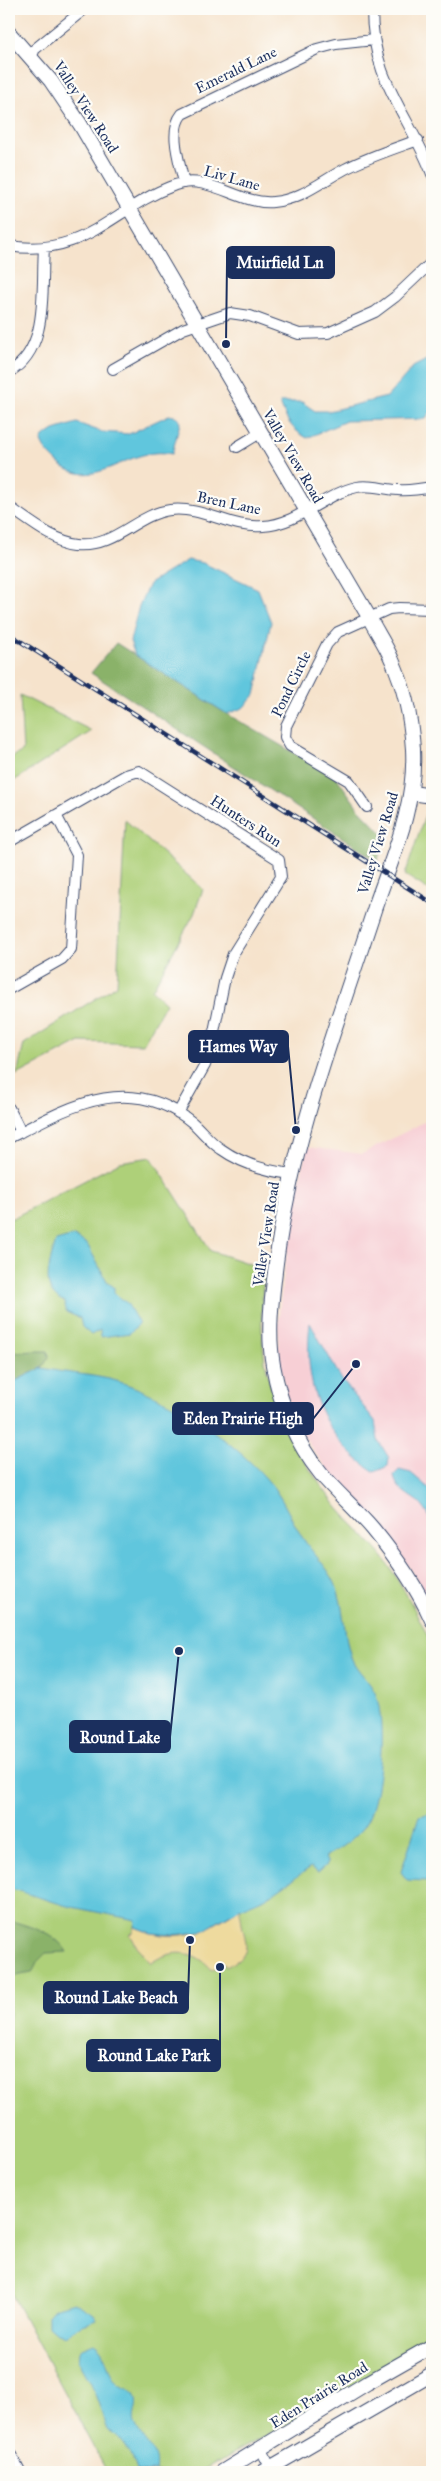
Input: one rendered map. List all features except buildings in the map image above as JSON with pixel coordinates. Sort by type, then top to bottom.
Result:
[{"type":"street","points":[[372,9],[374,40],[382,71],[418,140],[432,174]]},
{"type":"street","points":[[31,56],[35,49],[82,11]]},
{"type":"street","name":"Valley View Road","points":[[9,33],[31,56],[65,99],[369,617],[392,660],[405,693],[413,750],[412,793],[402,832],[349,984],[305,1123],[280,1234],[270,1318],[273,1363],[279,1392],[296,1435],[312,1461],[395,1556],[416,1589],[432,1620]]},
{"type":"street","name":"Emerald Lane","points":[[184,183],[175,134],[177,120],[182,114],[317,49],[336,44],[374,40]]},
{"type":"street","name":"Liv Lane","points":[[9,246],[44,248],[74,241],[92,233],[130,209],[174,185],[184,183],[208,185],[258,202],[286,200],[358,163],[418,140]]},
{"type":"street","points":[[9,372],[22,363],[37,340],[44,248]]},
{"type":"street","points":[[113,369],[183,329],[230,313],[250,316],[299,334],[328,333],[375,312],[395,298],[432,262]]},
{"type":"street","points":[[237,447],[260,433]]},
{"type":"street","name":"Bren Lane","points":[[9,507],[66,542],[81,544],[101,543],[168,510],[198,511],[261,526],[276,525],[358,487],[369,486],[399,490],[432,487]]},
{"type":"street","points":[[369,617],[399,608],[432,609]]},
{"type":"street","name":"Pond Circle","points":[[367,807],[349,780],[290,746],[285,737],[286,726],[327,644],[338,632],[369,617]]},
{"type":"street","name":"Hunters Run","points":[[9,842],[126,775],[139,771],[278,860],[281,876],[233,954],[225,978],[210,1051],[205,1065],[178,1113]]},
{"type":"street","points":[[412,793],[432,796]]},
{"type":"street","points":[[9,989],[62,959],[71,949],[77,855],[56,815]]},
{"type":"street","points":[[9,1138],[66,1109],[103,1098],[140,1099],[178,1113],[192,1122],[219,1148],[235,1158],[261,1168],[292,1174]]},
{"type":"street","points":[[9,1108],[20,1132]]},
{"type":"street","name":"Eden Prairie Road","points":[[222,2472],[261,2450],[367,2383],[432,2346]]},
{"type":"street","points":[[261,2450],[269,2471],[432,2374]]},
{"type":"street","points":[[9,2450],[20,2472]]},
{"type":"shaded area","points":[[432,1118],[432,1606],[401,1554],[379,1525],[331,1475],[308,1443],[295,1418],[285,1390],[278,1336],[280,1304],[292,1215],[307,1147],[362,1154]]},
{"type":"green space","points":[[116,643],[227,714],[337,778],[359,809],[383,834],[378,861],[91,673]]},
{"type":"green space","points":[[20,695],[92,731],[9,784],[9,759],[23,751]]},
{"type":"green space","points":[[429,803],[432,804],[432,892],[405,875]]},
{"type":"green space","points":[[125,820],[203,889],[194,914],[152,990],[166,1003],[143,1044],[80,1042],[17,1075],[24,1044],[117,985]]},
{"type":"green space","points":[[151,1157],[211,1251],[265,1269],[262,1337],[266,1368],[274,1397],[285,1425],[317,1480],[338,1508],[377,1550],[389,1567],[421,1622],[432,1646],[432,2339],[296,2419],[200,2472],[107,2472],[9,2289],[9,1220],[120,1162]]},
{"type":"green space","points":[[48,1351],[49,1357],[42,1368],[9,1384],[9,1353]]},
{"type":"green space","points":[[9,1920],[49,1935],[62,1945],[67,1952],[46,1953],[38,1961],[32,1973],[9,1977]]},
{"type":"sand","points":[[239,1909],[246,1948],[238,1960],[226,1967],[224,1964],[212,1970],[199,1958],[183,1953],[167,1955],[151,1963],[137,1947],[130,1934],[133,1933],[135,1927],[164,1935],[190,1934],[214,1924]]},
{"type":"water","points":[[432,357],[432,410],[425,419],[346,421],[307,438],[289,423],[284,414],[280,402],[302,402],[315,411],[329,411],[387,397],[413,367]]},
{"type":"water","points":[[169,415],[178,417],[180,423],[172,454],[155,453],[140,456],[98,472],[85,474],[71,471],[52,457],[41,441],[43,437],[54,430],[77,423],[102,432],[129,434]]},
{"type":"water","points":[[188,560],[203,563],[258,589],[271,622],[255,695],[243,708],[227,714],[135,655],[130,641],[139,606],[149,584]]},
{"type":"water","points":[[74,1236],[87,1244],[108,1283],[114,1287],[114,1293],[127,1303],[139,1324],[130,1333],[101,1337],[100,1330],[91,1335],[82,1327],[80,1318],[66,1312],[65,1302],[51,1291],[48,1276],[56,1241]]},
{"type":"water","points":[[310,1323],[342,1380],[375,1421],[378,1440],[389,1458],[388,1466],[375,1472],[356,1458],[341,1443],[329,1426],[313,1388],[310,1368]]},
{"type":"water","points":[[42,1368],[109,1379],[148,1393],[200,1422],[252,1464],[274,1488],[302,1537],[332,1577],[341,1601],[351,1657],[376,1695],[381,1723],[381,1759],[376,1794],[372,1809],[363,1827],[348,1842],[324,1857],[328,1863],[318,1872],[311,1867],[269,1896],[239,1909],[201,1932],[173,1935],[151,1933],[135,1927],[136,1920],[67,1906],[9,1888],[9,1384]]},
{"type":"water","points":[[399,1470],[411,1473],[432,1491],[432,1521],[419,1503],[397,1484],[394,1475]]},
{"type":"water","points":[[432,1813],[432,1873],[428,1881],[407,1880],[401,1872],[419,1816]]},
{"type":"water","points":[[74,2302],[94,2314],[97,2320],[80,2326],[65,2336],[55,2332],[48,2326],[48,2315],[54,2308]]},
{"type":"water","points":[[94,2343],[102,2351],[114,2379],[119,2385],[132,2391],[135,2397],[134,2418],[136,2426],[153,2452],[156,2464],[155,2471],[141,2472],[136,2470],[126,2447],[108,2430],[91,2383],[78,2360],[79,2351]]},
{"type":"railway","points":[[9,634],[432,903]]},
{"type":"place","name":"Muirfield Ln","points":[[226,344]]},
{"type":"place","name":"Hames Way","points":[[296,1130]]},
{"type":"place","name":"Eden Prairie High","points":[[356,1364]]},
{"type":"place","name":"Round Lake","points":[[179,1651]]},
{"type":"place","name":"Round Lake Beach","points":[[190,1940]]},
{"type":"place","name":"Round Lake Park","points":[[220,1967]]}]
